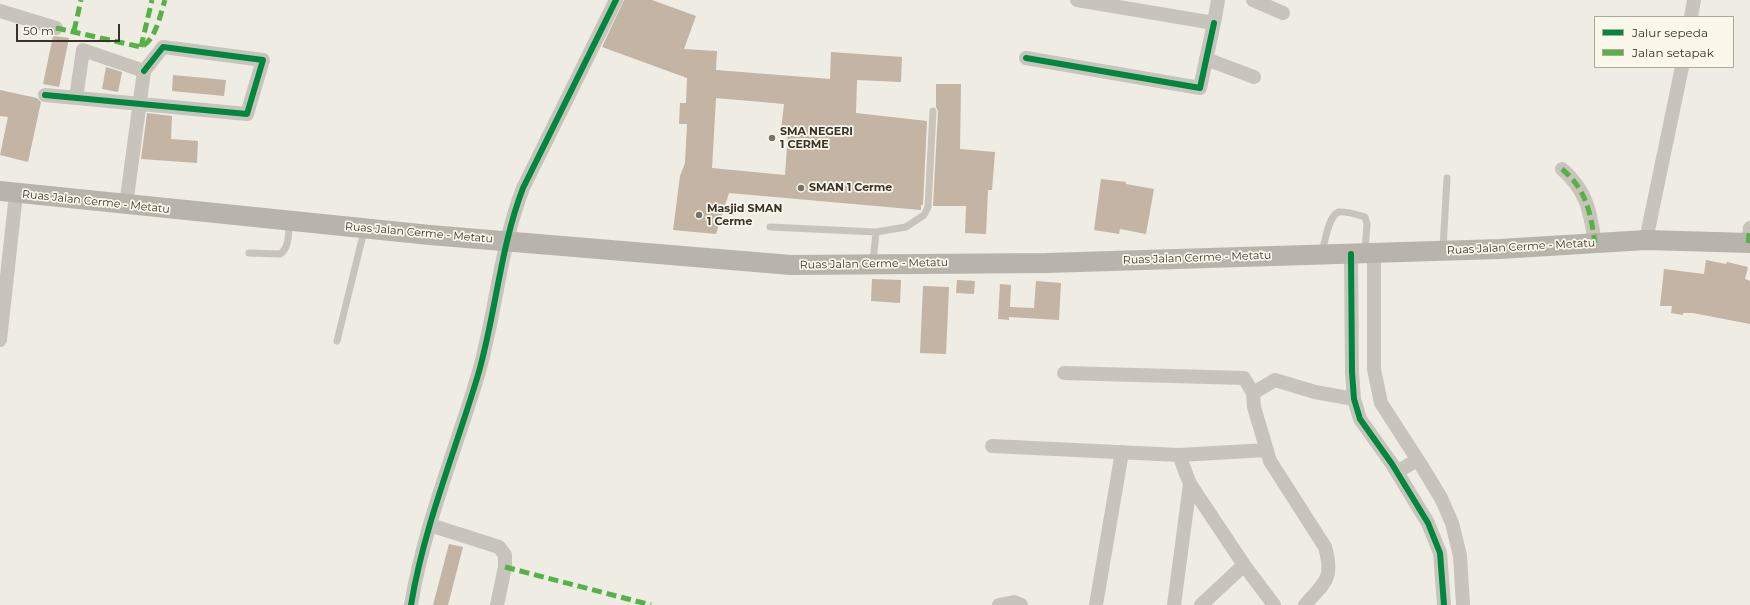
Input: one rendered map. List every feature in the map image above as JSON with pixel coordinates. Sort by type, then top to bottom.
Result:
[{"type":"main road","name":"Ruas Jalan Cerme - Metatu","points":[[8,193],[365,228],[791,265],[1047,263],[1443,251],[1646,240],[1749,238]]},
{"type":"street","points":[[411,605],[430,525],[478,375],[497,291],[506,240],[513,215],[523,188],[616,0]]},
{"type":"street","points":[[1077,0],[1214,23]]},
{"type":"street","points":[[1026,58],[1200,88],[1218,0]]},
{"type":"street","points":[[1253,0],[1283,13]]},
{"type":"street","points":[[1691,16],[1694,0]]},
{"type":"street","points":[[0,11],[56,28]]},
{"type":"street","points":[[45,95],[76,98],[140,104],[247,114],[262,60],[163,47],[144,71],[140,104],[126,205]]},
{"type":"street","points":[[76,98],[83,50],[144,71]]},
{"type":"street","points":[[1206,59],[1254,77]]},
{"type":"street","points":[[1646,240],[1682,68]]},
{"type":"street","points":[[1562,169],[1573,179],[1584,195],[1588,206],[1595,243]]},
{"type":"street","points":[[0,340],[8,193]]},
{"type":"street","points":[[1364,253],[1352,372],[1354,400],[1360,419],[1414,499],[1428,523],[1440,553],[1444,605]]},
{"type":"street","points":[[1364,253],[1374,369],[1380,403],[1435,488],[1452,523],[1460,556],[1463,605]]},
{"type":"street","points":[[1064,373],[1244,378],[1253,393],[1254,407],[1270,460],[1325,547],[1330,564],[1328,575],[1324,583],[1304,605]]},
{"type":"street","points":[[1253,393],[1275,380],[1315,392],[1354,400]]},
{"type":"street","points":[[992,446],[1179,455],[1267,450]]},
{"type":"street","points":[[1096,605],[1122,452]]},
{"type":"street","points":[[1179,455],[1190,484],[1244,565],[1274,605]]},
{"type":"street","points":[[1396,472],[1417,460]]},
{"type":"street","points":[[1174,605],[1190,484]]},
{"type":"street","points":[[1414,499],[1435,488]]},
{"type":"street","points":[[430,525],[499,547],[505,555],[505,567],[497,605]]},
{"type":"street","points":[[1201,605],[1244,565]]},
{"type":"street","points":[[999,605],[1014,602],[1021,605]]},
{"type":"lane","points":[[770,227],[876,232],[906,227],[924,215],[928,207],[933,111]]},
{"type":"lane","points":[[1443,251],[1447,178]]},
{"type":"lane","points":[[1321,254],[1331,220],[1334,215],[1340,212],[1365,217],[1367,224],[1364,253]]},
{"type":"lane","points":[[249,253],[280,254],[283,252],[286,248],[290,221]]},
{"type":"lane","points":[[337,341],[365,228]]},
{"type":"lane","points":[[873,264],[876,232]]},
{"type":"building","points":[[624,0],[652,0],[696,16],[684,49],[717,51],[716,70],[830,79],[831,52],[902,57],[901,82],[857,80],[856,113],[927,121],[923,205],[921,205],[921,210],[729,193],[716,234],[673,230],[680,176],[685,163],[687,124],[679,124],[680,103],[686,103],[687,78],[602,47]],"holes":[[[716,98],[784,104],[781,130],[788,131],[785,175],[712,168]]]},
{"type":"building","points":[[53,36],[69,38],[59,87],[43,84]]},
{"type":"building","points":[[106,67],[122,72],[118,92],[102,89]]},
{"type":"building","points":[[173,75],[226,80],[224,96],[172,91]]},
{"type":"building","points":[[936,84],[961,84],[960,149],[995,152],[992,190],[988,190],[986,234],[965,233],[966,206],[933,206],[938,111],[936,107]]},
{"type":"building","points":[[0,90],[37,98],[41,102],[28,162],[0,155],[8,117],[0,116]]},
{"type":"building","points":[[147,113],[172,116],[171,139],[198,141],[197,163],[141,159]]},
{"type":"building","points":[[1101,179],[1126,182],[1126,184],[1154,189],[1146,234],[1120,229],[1119,234],[1094,230]]},
{"type":"building","points":[[1706,260],[1726,264],[1727,262],[1748,267],[1745,279],[1750,281],[1750,324],[1693,313],[1683,313],[1683,315],[1671,313],[1672,306],[1660,306],[1664,269],[1704,274]]},
{"type":"building","points":[[872,279],[901,280],[900,303],[871,301]]},
{"type":"building","points":[[957,280],[975,281],[974,294],[956,293]]},
{"type":"building","points":[[1036,281],[1061,283],[1059,320],[1009,317],[1009,320],[998,319],[1000,284],[1011,285],[1010,307],[1034,308]]},
{"type":"building","points":[[923,286],[949,287],[946,354],[920,353]]},
{"type":"building","points":[[449,544],[463,547],[448,605],[433,605]]},
{"type":"marked path","points":[[74,31],[81,0]]},
{"type":"marked path","points":[[141,47],[152,0]]},
{"type":"marked path","points":[[56,28],[141,47],[146,44],[154,33],[165,0]]},
{"type":"marked path","points":[[1562,169],[1577,185],[1586,202],[1595,243]]},
{"type":"marked path","points":[[1748,243],[1750,228]]},
{"type":"marked path","points":[[505,567],[651,605]]},
{"type":"cycle path","points":[[411,605],[432,518],[478,375],[503,257],[515,211],[523,188],[616,0]]},
{"type":"cycle path","points":[[1026,58],[1200,88],[1214,23]]},
{"type":"cycle path","points":[[45,95],[247,114],[263,60],[163,47],[144,71]]},
{"type":"cycle path","points":[[1351,254],[1352,372],[1354,399],[1360,419],[1392,464],[1428,523],[1440,553],[1444,605]]},
{"type":"place","name":"SMA NEGERI 1 CERME","points":[[772,138]]},
{"type":"place","name":"SMAN 1 Cerme","points":[[801,188]]},
{"type":"place","name":"Masjid SMAN 1 Cerme","points":[[699,215]]}]
